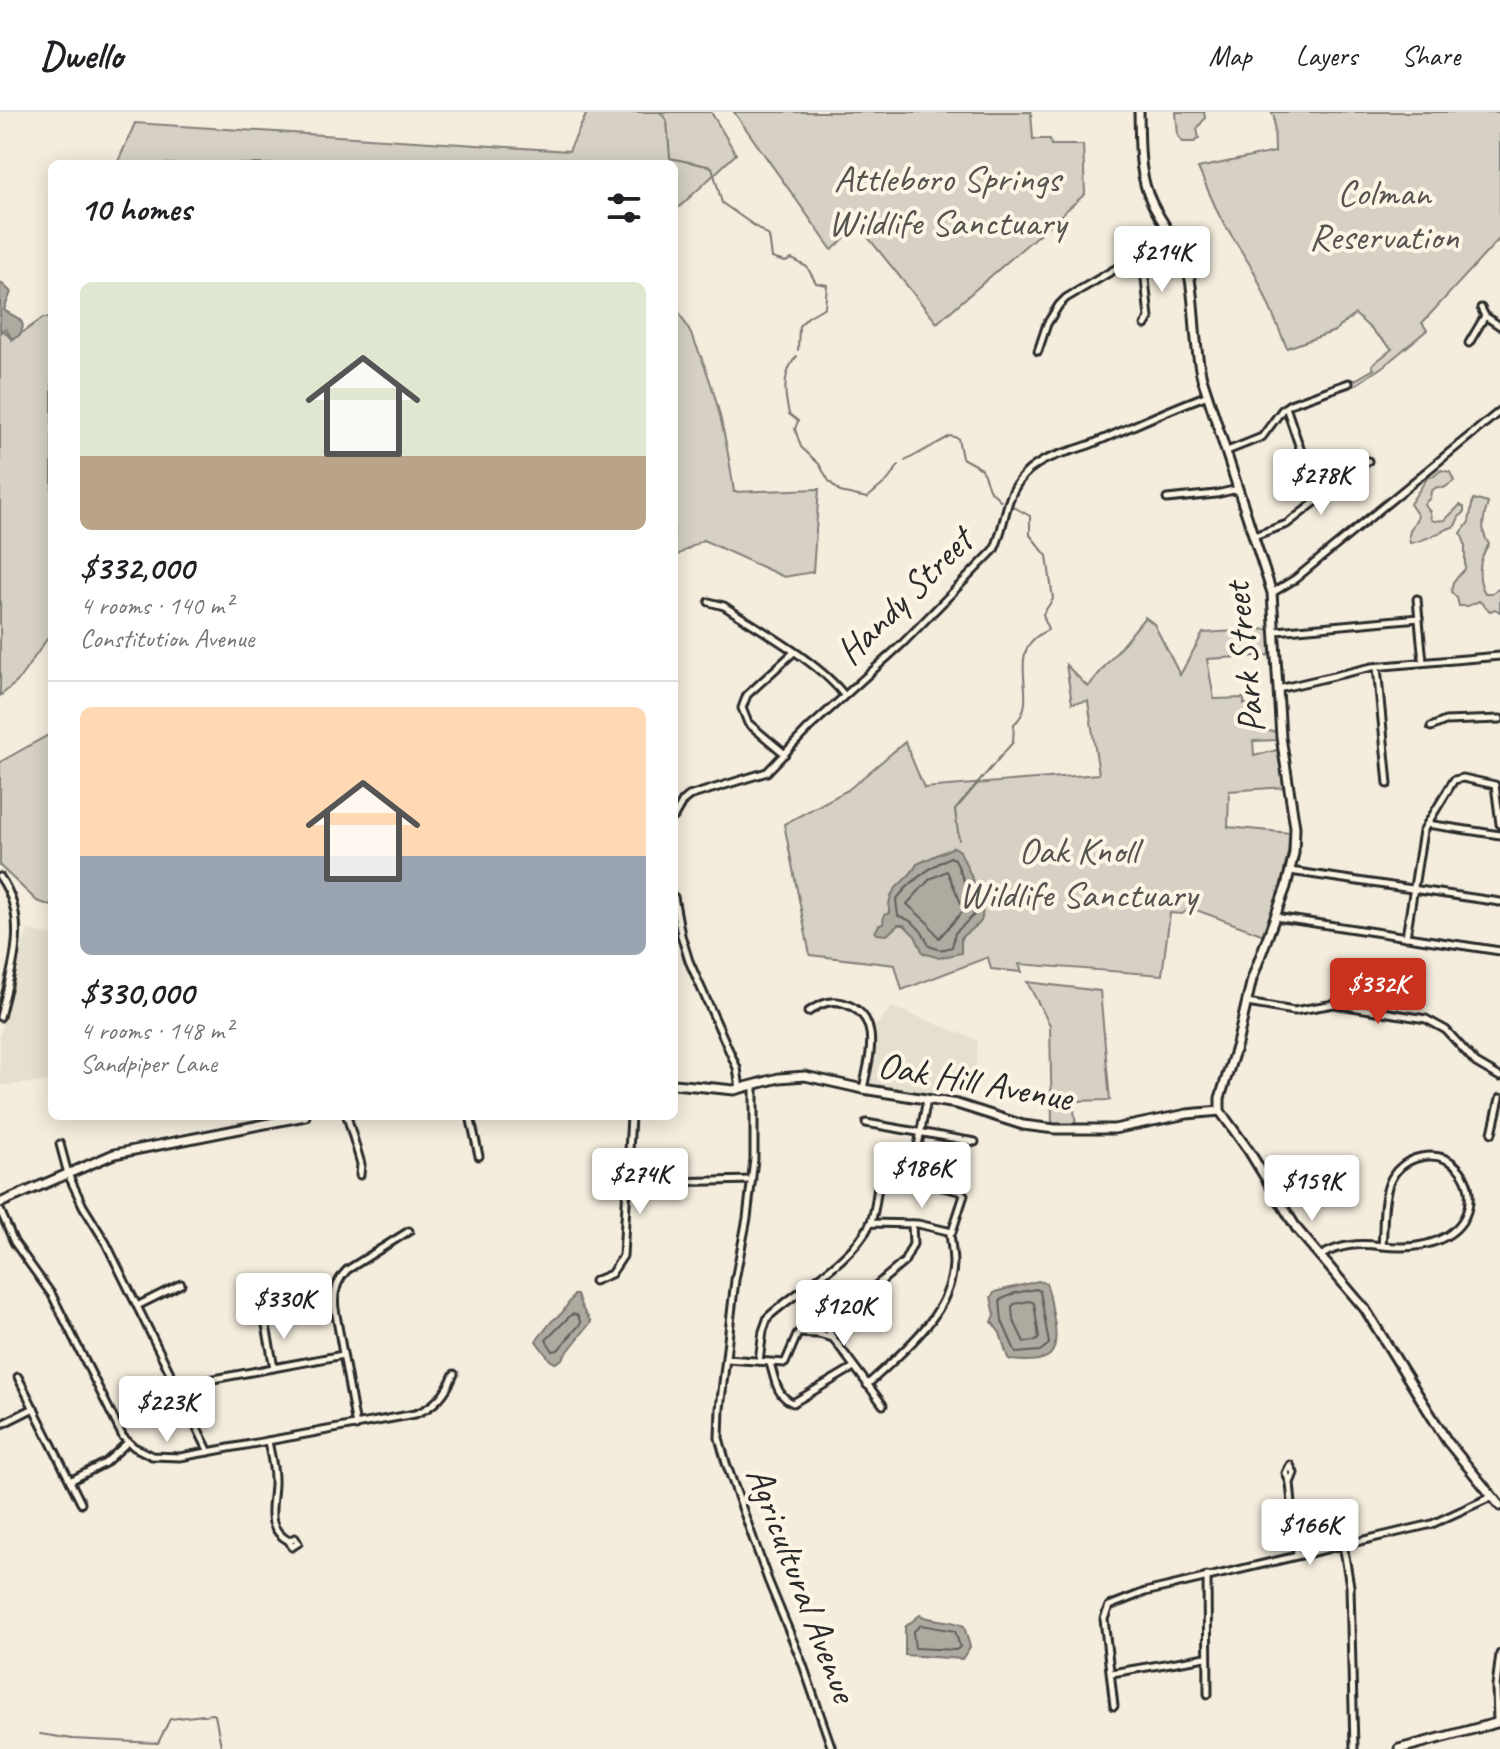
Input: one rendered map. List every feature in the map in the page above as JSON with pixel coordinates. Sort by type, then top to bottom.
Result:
[{"type":"main road","name":"Park Street","points":[[1139,112],[1142,167],[1147,193],[1176,244],[1189,275],[1196,350],[1272,593],[1282,753],[1295,827],[1290,871],[1252,979],[1234,1058],[1220,1098],[1220,1111]]},
{"type":"main road","name":"Oak Hill Avenue","points":[[678,1084],[740,1089],[779,1078],[805,1076],[957,1104],[1023,1125],[1071,1130],[1128,1128],[1187,1114],[1220,1111]]},
{"type":"main road","points":[[1220,1111],[1249,1151],[1286,1214],[1355,1295],[1436,1425],[1500,1506]]},
{"type":"main road","points":[[0,1203],[127,1150],[284,1120]]},
{"type":"main road","points":[[1399,1749],[1498,1722]]},
{"type":"street","points":[[1038,351],[1047,324],[1059,305],[1075,292],[1117,268],[1176,244]]},
{"type":"street","points":[[1143,259],[1149,318],[1145,325]]},
{"type":"street","points":[[1481,308],[1485,316],[1500,326]]},
{"type":"street","points":[[1469,343],[1485,316]]},
{"type":"street","points":[[1227,451],[1262,437],[1286,406],[1349,383]]},
{"type":"street","name":"Handy Street","points":[[678,810],[689,796],[767,772],[844,695],[902,644],[986,559],[999,539],[1009,499],[1024,475],[1035,465],[1045,458],[1094,443],[1208,395]]},
{"type":"street","points":[[1286,406],[1318,501]]},
{"type":"street","points":[[1272,593],[1295,579],[1500,411]]},
{"type":"street","points":[[1254,536],[1287,524],[1368,461]]},
{"type":"street","points":[[1167,499],[1238,489]]},
{"type":"street","points":[[1417,599],[1423,662]]},
{"type":"street","points":[[709,602],[724,606],[827,676],[844,695]]},
{"type":"street","points":[[1276,631],[1419,618]]},
{"type":"street","points":[[785,754],[748,723],[742,708],[747,695],[793,653]]},
{"type":"street","points":[[1278,689],[1377,667],[1500,656]]},
{"type":"street","points":[[1377,667],[1388,784]]},
{"type":"street","points":[[1431,727],[1445,721],[1500,719]]},
{"type":"street","points":[[1406,937],[1419,845],[1427,824],[1454,780],[1463,778],[1495,785],[1500,824]]},
{"type":"street","points":[[1427,824],[1500,835]]},
{"type":"street","points":[[1290,871],[1500,902]]},
{"type":"street","points":[[0,877],[11,895],[18,930],[0,1017]]},
{"type":"street","points":[[1275,917],[1500,951]]},
{"type":"street","points":[[678,918],[683,945],[737,1068],[740,1089]]},
{"type":"street","points":[[808,1012],[817,1005],[837,1002],[854,1007],[868,1021],[871,1041],[863,1089]]},
{"type":"street","points":[[1246,1003],[1294,1011],[1334,1004],[1426,1019],[1446,1030],[1476,1063],[1500,1077]]},
{"type":"street","points":[[754,1086],[752,1180],[735,1280],[727,1359],[785,1363],[798,1333],[833,1338]]},
{"type":"street","points":[[1492,1133],[1500,1098]]},
{"type":"street","points":[[911,1182],[927,1099]]},
{"type":"street","points":[[348,1120],[361,1164],[360,1175]]},
{"type":"street","points":[[471,1120],[479,1156]]},
{"type":"street","points":[[594,1281],[611,1274],[623,1256],[631,1120]]},
{"type":"street","points":[[866,1123],[975,1142]]},
{"type":"street","points":[[60,1144],[68,1174],[83,1206],[101,1235],[209,1452]]},
{"type":"street","points":[[1320,1256],[1351,1244],[1382,1246],[1423,1246],[1434,1243],[1458,1228],[1465,1219],[1470,1201],[1466,1181],[1460,1171],[1441,1158],[1427,1156],[1401,1166],[1388,1185],[1382,1246]]},
{"type":"street","points":[[759,1361],[768,1317],[850,1252],[870,1223],[879,1181],[888,1179],[960,1191],[964,1195],[954,1230],[950,1233]]},
{"type":"street","points":[[628,1183],[752,1180]]},
{"type":"street","points":[[0,1210],[20,1252],[45,1283],[112,1417],[128,1442],[158,1458],[209,1452],[423,1412],[441,1397],[454,1374]]},
{"type":"street","points":[[870,1223],[912,1224],[950,1233]]},
{"type":"street","points":[[818,1334],[904,1262],[913,1244],[912,1224]]},
{"type":"street","points":[[356,1426],[334,1303],[338,1282],[347,1270],[409,1231]]},
{"type":"street","points":[[867,1385],[911,1344],[929,1322],[948,1284],[953,1262],[950,1233]]},
{"type":"street","points":[[137,1306],[181,1284]]},
{"type":"street","points":[[265,1320],[274,1368]]},
{"type":"street","points":[[826,1327],[883,1405]]},
{"type":"street","points":[[176,1386],[343,1355]]},
{"type":"street","name":"Agricultural Avenue","points":[[727,1359],[719,1438],[763,1567],[803,1665],[832,1749]]},
{"type":"street","points":[[770,1363],[779,1392],[793,1403],[854,1367]]},
{"type":"street","points":[[18,1377],[81,1503]]},
{"type":"street","points":[[0,1425],[34,1408]]},
{"type":"street","points":[[268,1441],[274,1479],[271,1518],[278,1532],[289,1541]]},
{"type":"street","points":[[70,1481],[105,1463],[128,1442]]},
{"type":"street","points":[[1290,1483],[1297,1555]]},
{"type":"street","points":[[1114,1706],[1104,1619],[1108,1608],[1114,1603],[1207,1576],[1443,1521],[1491,1497]]},
{"type":"street","points":[[1343,1544],[1350,1586],[1354,1749]]},
{"type":"street","points":[[1207,1576],[1208,1694]]},
{"type":"street","points":[[1498,1722],[1497,1667],[1500,1654]]},
{"type":"street","points":[[1112,1673],[1206,1657]]},
{"type":"shaded area","points":[[28,929],[48,935],[48,1081],[0,1086],[0,1034]]},
{"type":"shaded area","points":[[892,1007],[978,1040],[975,1075],[966,1073],[942,1077],[937,1095],[872,1087],[868,1079],[875,1043],[873,1029]]},
{"type":"green space","points":[[584,112],[711,112],[736,154],[678,208],[678,160],[119,160],[135,123],[569,151],[586,115]]},
{"type":"green space","name":"Attleboro Springs Wildlife Sanctuary","points":[[734,112],[1031,112],[1033,139],[1050,139],[1051,145],[1083,145],[1085,194],[937,323],[859,226],[832,250]]},
{"type":"green space","points":[[1176,112],[1204,112],[1205,118],[1197,129],[1199,138],[1194,142],[1183,142],[1178,136]]},
{"type":"green space","name":"Colman Reservation","points":[[1271,112],[1500,112],[1500,238],[1422,323],[1427,330],[1354,386],[1350,383],[1374,369],[1372,365],[1392,349],[1355,314],[1335,331],[1287,348],[1255,273],[1219,215],[1198,168],[1275,152],[1274,116]]},
{"type":"green space","points":[[678,310],[697,348],[714,394],[734,492],[819,489],[813,572],[784,577],[703,540],[678,555]]},
{"type":"green space","points":[[43,318],[48,318],[48,638],[17,682],[0,696],[0,333],[3,330],[12,340]]},
{"type":"green space","points":[[1441,470],[1450,472],[1454,481],[1444,488],[1437,487],[1431,491],[1430,498],[1424,504],[1431,519],[1445,520],[1460,505],[1464,507],[1464,513],[1455,526],[1410,543],[1410,532],[1418,516],[1410,504],[1428,477]]},
{"type":"green space","points":[[1473,499],[1488,503],[1483,525],[1489,544],[1483,555],[1480,575],[1485,593],[1500,588],[1500,612],[1495,609],[1490,611],[1479,601],[1459,606],[1451,592],[1453,582],[1465,569],[1465,544],[1461,533],[1469,522]]},
{"type":"green space","name":"Oak Knoll Wildlife Sanctuary","points":[[1145,617],[1154,624],[1180,675],[1203,633],[1271,629],[1273,655],[1207,659],[1214,699],[1244,698],[1244,704],[1249,704],[1250,722],[1255,723],[1255,732],[1276,731],[1277,740],[1253,741],[1254,756],[1277,750],[1285,787],[1229,791],[1228,827],[1291,833],[1283,883],[1264,935],[1191,908],[1182,914],[1170,913],[1162,975],[1019,964],[1022,972],[991,969],[988,957],[902,990],[895,965],[810,955],[784,824],[848,790],[905,742],[924,788],[1099,774],[1088,701],[1072,703],[1066,665],[1088,687]]},
{"type":"green space","points":[[48,735],[48,905],[37,901],[0,866],[0,762]]},
{"type":"green space","name":"Oak Knoll Wildlife Sanctuary","points":[[1027,982],[1100,991],[1110,1100],[1073,1101],[1076,1126],[1052,1125],[1050,1025]]},
{"type":"water","points":[[0,282],[11,292],[4,310],[22,324],[23,328],[16,337],[11,338],[6,329],[0,331]]},
{"type":"water","points":[[954,847],[960,851],[982,906],[981,921],[961,938],[961,953],[939,958],[923,953],[915,936],[904,925],[898,925],[887,935],[877,934],[875,932],[883,924],[884,915],[889,913],[891,896],[917,864]]},
{"type":"water","points":[[1038,1281],[1046,1283],[1049,1294],[1055,1328],[1054,1347],[1051,1354],[1036,1361],[1011,1360],[992,1322],[995,1315],[991,1297],[995,1292]]},
{"type":"water","points":[[577,1295],[591,1322],[561,1360],[555,1363],[536,1341]]},
{"type":"water","points":[[920,1615],[964,1626],[970,1647],[962,1659],[905,1655],[905,1627]]},
{"type":"waterway","points":[[660,112],[667,121],[670,158],[712,167],[722,203],[769,236],[772,258],[785,262],[792,259],[807,267],[816,283],[827,285],[825,307],[799,326],[798,350]]},
{"type":"waterway","points":[[797,356],[789,369],[786,383],[789,414],[798,421],[795,429],[801,447],[819,464],[829,481],[840,492],[867,498],[888,480],[899,465]]},
{"type":"waterway","points":[[905,461],[950,436],[958,438],[962,458],[982,469],[989,489],[1001,501]]},
{"type":"waterway","points":[[959,840],[955,810],[1013,742],[1014,724],[1022,714],[1025,702],[1026,650],[1034,639],[1048,630],[1043,614],[1053,599],[1047,556],[1030,535],[1030,516],[1012,506]]},
{"type":"waterway","points":[[40,1734],[72,1739],[158,1743],[170,1719],[212,1714],[215,1715],[221,1746],[217,1749]]}]
